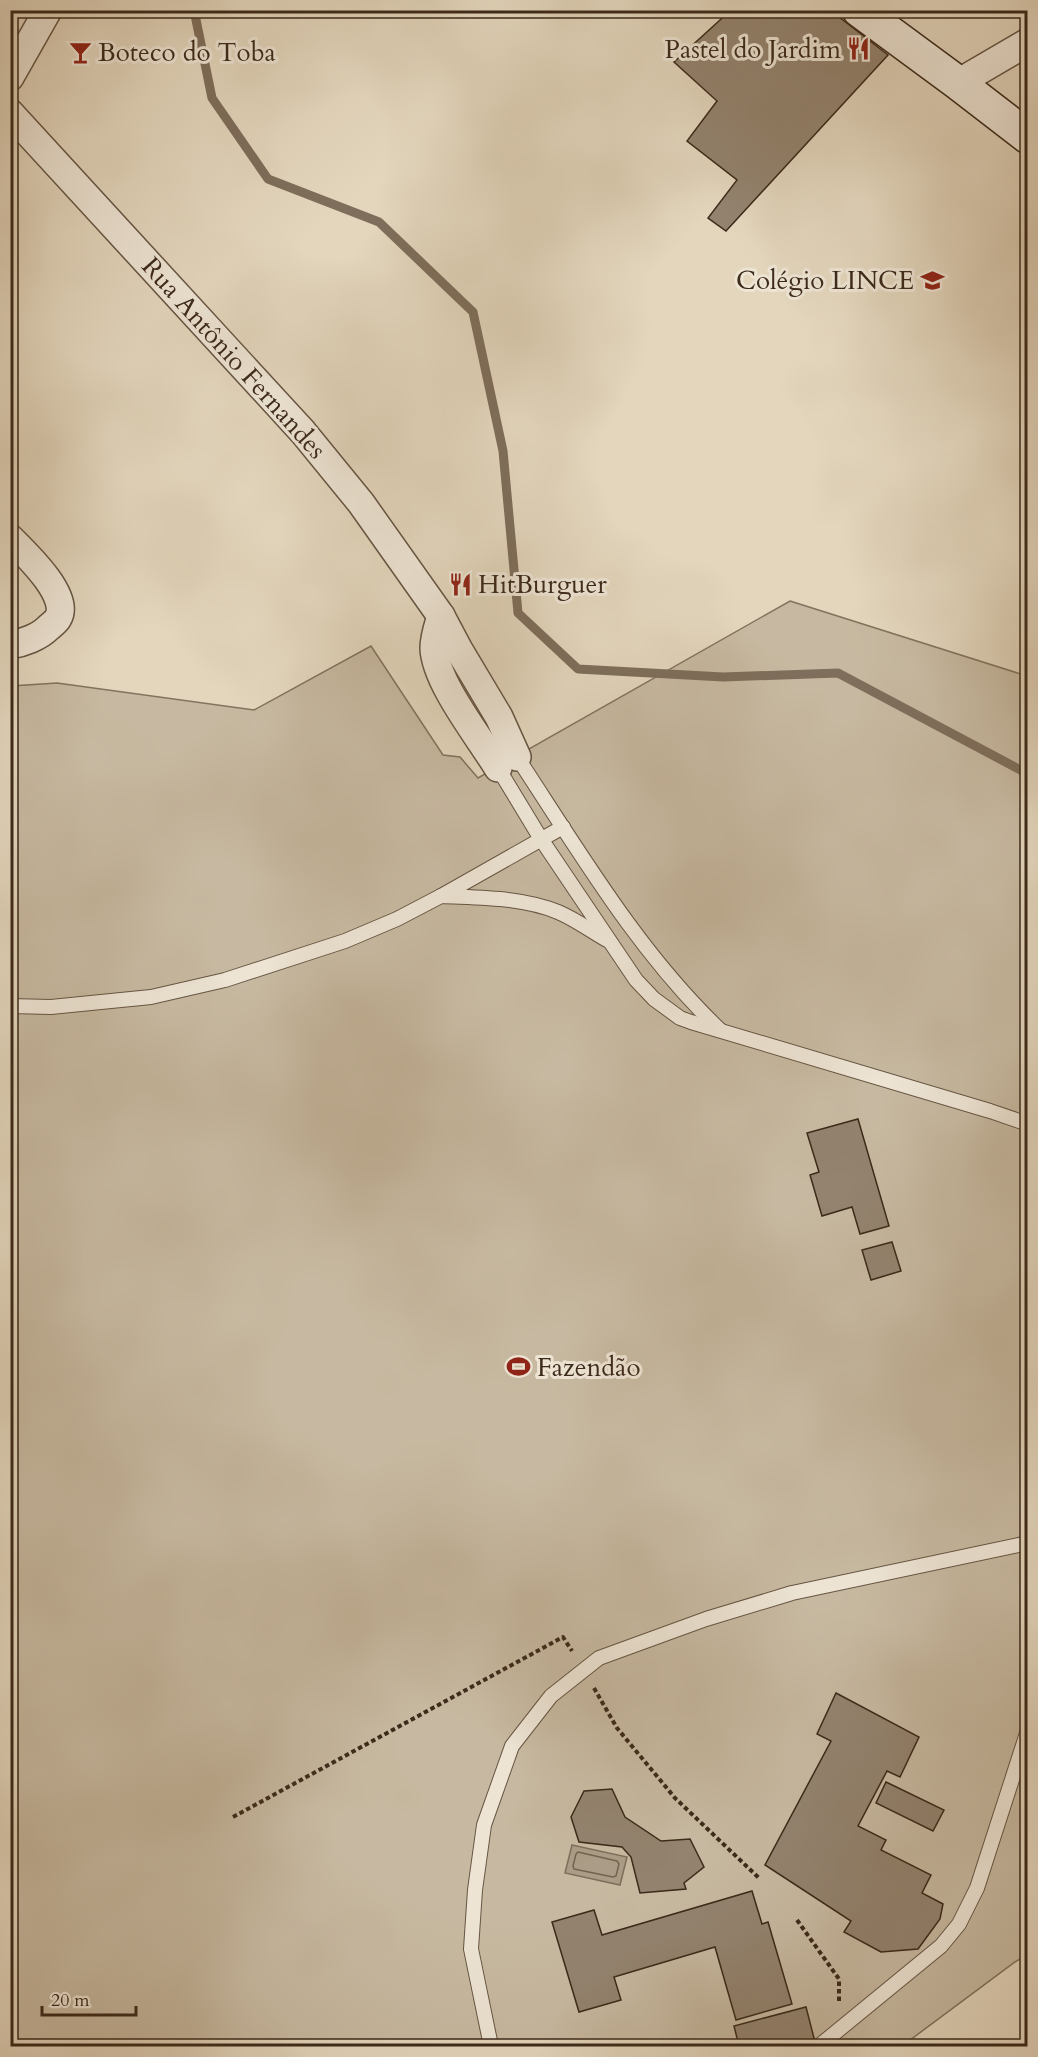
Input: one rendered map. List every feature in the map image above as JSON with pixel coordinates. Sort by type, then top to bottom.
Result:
[{"type":"street","points":[[10,77],[48,10]]},
{"type":"street","points":[[859,10],[1028,137]]},
{"type":"street","points":[[958,83],[1028,42]]},
{"type":"street","name":"Rua Antônio Fernandes","points":[[10,113],[303,432],[361,503],[441,616],[435,633],[434,650],[454,701],[491,733],[507,762]]},
{"type":"street","points":[[10,538],[56,591],[61,605],[58,618],[45,631],[20,643],[10,645]]},
{"type":"lane","points":[[507,762],[563,827],[611,900],[692,1004],[720,1030]]},
{"type":"lane","points":[[507,762],[541,839],[636,980],[654,999],[680,1017],[705,1027],[1028,1124]]},
{"type":"lane","points":[[10,1006],[51,1007],[151,997],[225,980],[345,941],[397,919],[563,827]]},
{"type":"lane","points":[[441,896],[509,900],[543,906],[611,942]]},
{"type":"lane","points":[[492,2046],[471,1949],[475,1890],[484,1825],[512,1746],[551,1696],[599,1658],[706,1619],[792,1593],[1028,1544]]},
{"type":"lane","points":[[819,2046],[941,1946],[959,1924],[977,1888],[1028,1730]]},
{"type":"path","points":[[797,1920],[839,1979],[838,2029]]},
{"type":"shaded area","name":"Fazendão","points":[[790,601],[1027,676],[1027,1955],[902,2046],[11,2046],[11,686],[57,683],[254,710],[371,646],[443,755],[460,757],[478,778]]},
{"type":"water","points":[[572,1845],[627,1857],[620,1885],[565,1873]]},
{"type":"building","points":[[731,10],[830,10],[888,55],[726,231],[708,218],[737,180],[687,141],[717,101],[674,62]]},
{"type":"building","points":[[858,1119],[889,1226],[860,1234],[852,1207],[822,1216],[810,1175],[819,1172],[807,1133]]},
{"type":"building","points":[[892,1242],[901,1271],[871,1280],[862,1250]]},
{"type":"building","points":[[836,1693],[919,1737],[900,1777],[887,1771],[858,1826],[886,1840],[881,1850],[931,1875],[922,1893],[943,1904],[940,1919],[918,1949],[881,1952],[844,1932],[851,1921],[765,1865],[831,1741],[817,1734]]},
{"type":"building","points":[[886,1782],[944,1810],[933,1831],[876,1803]]},
{"type":"building","points":[[612,1789],[625,1817],[661,1841],[690,1839],[704,1867],[684,1883],[686,1889],[640,1893],[631,1857],[622,1847],[579,1842],[571,1817],[584,1791]]},
{"type":"building","points":[[752,1891],[762,1924],[768,1922],[792,2004],[736,2020],[715,1947],[614,1977],[621,2000],[579,2012],[552,1922],[594,1910],[602,1935]]},
{"type":"building","points":[[806,2007],[815,2042],[798,2046],[739,2046],[734,2026]]},
{"type":"waterway","points":[[194,10],[212,98],[268,179],[379,222],[473,312],[503,451],[518,613],[578,669],[723,677],[838,673],[1028,774]]},
{"type":"place","name":"Pastel do Jardim","points":[[859,49]]},
{"type":"place","name":"Boteco do Toba","points":[[80,52]]},
{"type":"place","name":"Colégio LINCE","points":[[932,280]]},
{"type":"place","name":"HitBurguer","points":[[460,584]]},
{"type":"place","name":"Fazendão","points":[[519,1367]]}]
